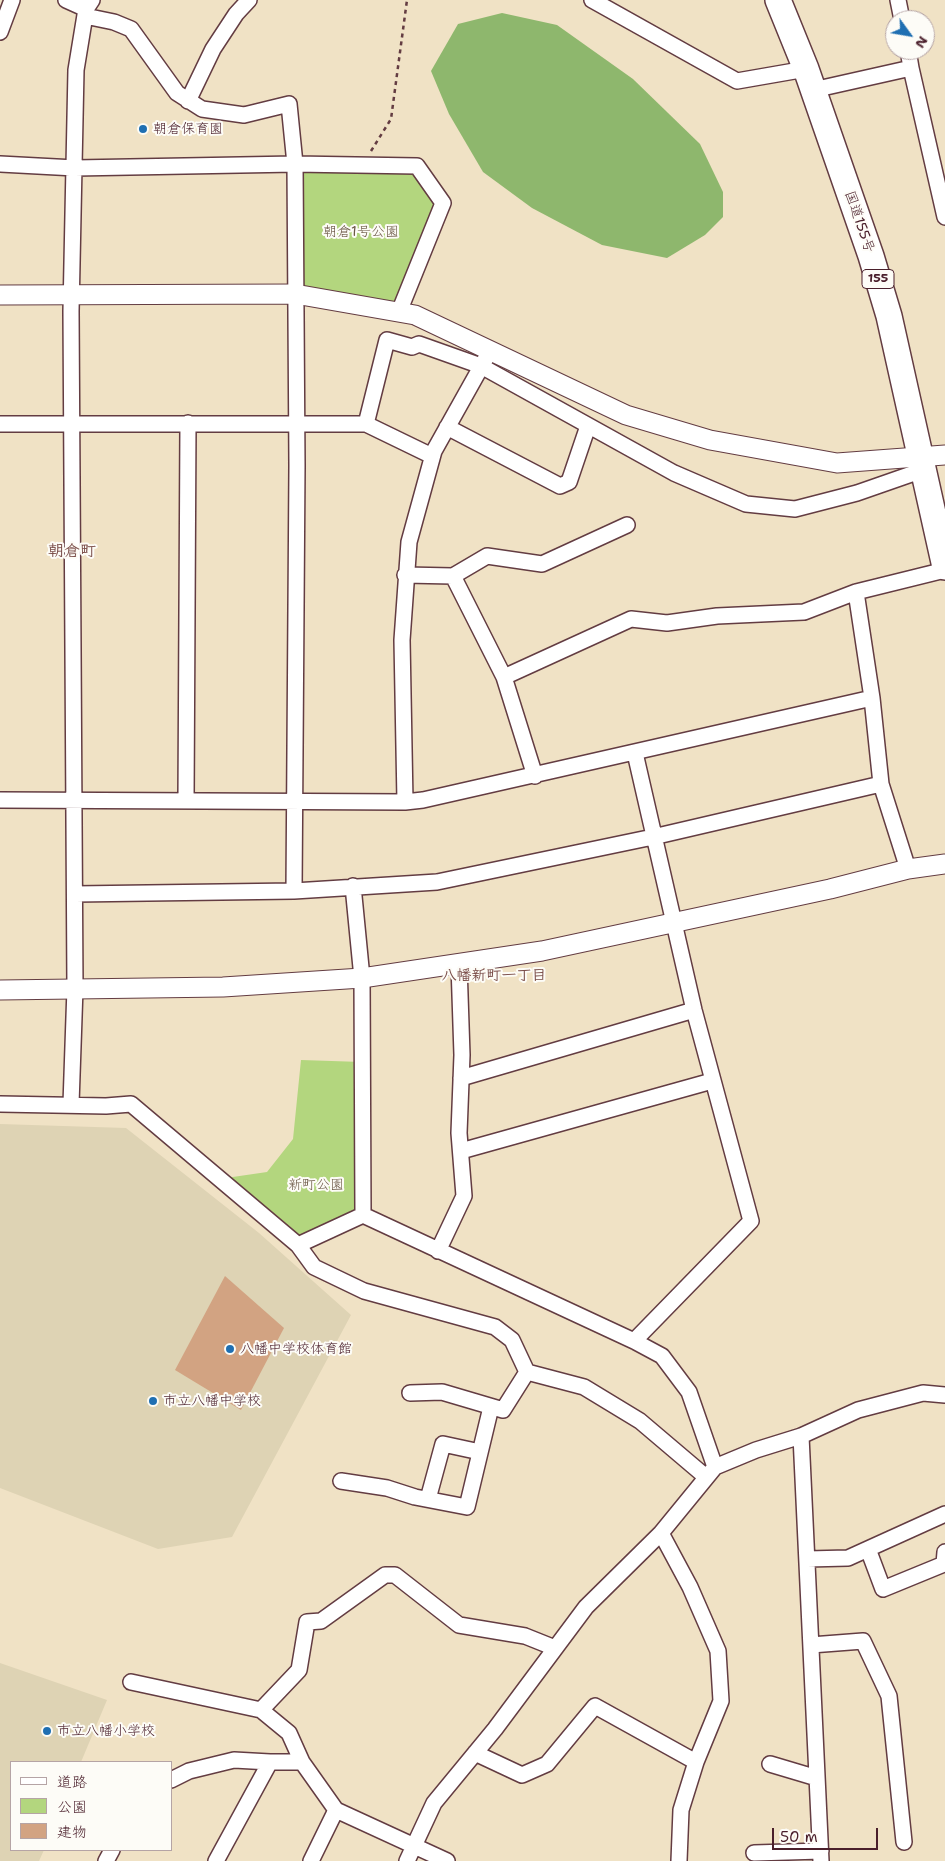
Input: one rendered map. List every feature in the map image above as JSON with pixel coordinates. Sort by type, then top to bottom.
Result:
[{"type":"highway","name":"国道155号","points":[[778,0],[810,80],[871,256],[889,316],[945,568]]},
{"type":"street","points":[[0,32],[12,0]]},
{"type":"street","points":[[66,0],[88,8],[131,29],[177,93],[208,112],[244,115],[289,104],[295,164],[295,424],[297,466],[294,891]]},
{"type":"street","points":[[188,101],[213,48],[236,14],[249,0]]},
{"type":"street","points":[[592,0],[738,81],[810,80],[911,68]]},
{"type":"street","points":[[71,1104],[75,988],[72,294],[76,70],[88,8]]},
{"type":"street","points":[[910,60],[945,217]]},
{"type":"street","points":[[0,164],[74,166],[295,164],[417,166],[443,203],[399,312]]},
{"type":"street","points":[[0,295],[295,294],[415,315],[588,426],[674,473],[746,504],[795,509],[857,493],[945,455]]},
{"type":"street","points":[[366,424],[387,340],[412,347],[420,344],[486,359],[626,415],[710,440],[837,463],[922,464]]},
{"type":"street","points":[[405,802],[402,640],[406,604],[405,575],[408,542],[432,456],[486,359]]},
{"type":"street","points":[[186,800],[188,423]]},
{"type":"street","points":[[0,424],[366,424],[432,456]]},
{"type":"street","points":[[447,427],[560,486],[569,482],[588,426]]},
{"type":"street","points":[[405,575],[453,576],[487,556],[542,564],[626,525]]},
{"type":"street","points":[[504,677],[631,619],[667,623],[717,616],[804,612],[856,592],[945,568]]},
{"type":"street","points":[[453,576],[504,677],[535,776]]},
{"type":"street","points":[[856,592],[872,698],[881,784],[908,869]]},
{"type":"street","points":[[0,800],[405,802],[423,800],[872,698]]},
{"type":"street","points":[[634,1340],[751,1221],[694,1010],[635,753]]},
{"type":"street","points":[[74,894],[294,891],[437,882],[653,837],[881,784]]},
{"type":"street","points":[[0,990],[224,987],[362,978],[459,965],[542,951],[830,889],[908,869],[945,864]]},
{"type":"street","points":[[353,886],[362,978],[362,1215]]},
{"type":"street","points":[[438,1251],[464,1196],[460,1151],[462,1055],[459,965]]},
{"type":"street","points":[[461,1078],[694,1010]]},
{"type":"street","points":[[460,1151],[712,1081]]},
{"type":"street","points":[[0,1104],[106,1106],[131,1104],[298,1245],[314,1267],[364,1291],[495,1327],[512,1340],[527,1372]]},
{"type":"street","points":[[298,1245],[362,1215]]},
{"type":"street","points":[[362,1215],[634,1340],[662,1356],[689,1392],[711,1472]]},
{"type":"street","points":[[527,1372],[584,1387],[640,1420],[711,1472]]},
{"type":"street","points":[[410,1393],[442,1392],[503,1410],[527,1372]]},
{"type":"street","points":[[407,1861],[434,1803],[475,1753],[586,1607],[661,1533],[711,1472],[756,1450],[801,1436],[858,1410],[923,1393],[945,1395]]},
{"type":"street","points":[[341,1481],[387,1488],[467,1507],[490,1407]]},
{"type":"street","points":[[754,1853],[821,1856],[801,1436]]},
{"type":"street","points":[[428,1499],[443,1444],[480,1452]]},
{"type":"street","points":[[807,1559],[848,1558],[945,1514]]},
{"type":"street","points":[[661,1533],[690,1587],[718,1651],[722,1701],[696,1762],[681,1810],[679,1861]]},
{"type":"street","points":[[868,1549],[883,1589],[944,1564],[945,1552]]},
{"type":"street","points":[[261,1710],[299,1670],[307,1622],[321,1621],[385,1574],[395,1575],[459,1625],[525,1636],[555,1648]]},
{"type":"street","points":[[811,1645],[864,1641],[889,1696],[904,1842]]},
{"type":"street","points":[[131,1682],[261,1710],[290,1733],[302,1762],[336,1810],[447,1861]]},
{"type":"street","points":[[475,1753],[522,1775],[547,1764],[595,1706],[696,1762]]},
{"type":"street","points":[[172,1780],[189,1771],[234,1760],[302,1762]]},
{"type":"street","points":[[216,1861],[270,1762]]},
{"type":"street","points":[[770,1764],[817,1778]]},
{"type":"street","points":[[311,1861],[336,1810]]},
{"type":"path","points":[[363,165],[390,119],[407,0]]},
{"type":"shaded area","name":"市立八幡中学校","points":[[0,1124],[126,1128],[259,1233],[351,1315],[232,1537],[158,1549],[0,1488]]},
{"type":"shaded area","name":"市立八幡小学校","points":[[0,1663],[107,1700],[81,1761],[10,1761],[10,1851],[44,1851],[39,1861],[0,1861]]},
{"type":"green space","points":[[502,13],[557,25],[633,79],[700,144],[723,192],[723,217],[705,235],[667,258],[602,245],[532,208],[483,172],[449,114],[431,71],[458,24]]},
{"type":"green space","name":"朝倉1号公園","points":[[295,164],[417,166],[443,203],[399,312],[295,294]]},
{"type":"green space","name":"新町公園","points":[[301,1060],[362,1062],[363,1215],[298,1245],[219,1179],[267,1172],[293,1139]]},
{"type":"building","name":"八幡中学校体育館","points":[[225,1276],[284,1328],[241,1410],[175,1370]]},
{"type":"place","name":"朝倉保育園","points":[[143,129]]},
{"type":"place","name":"八幡中学校体育館","points":[[230,1349]]},
{"type":"place","name":"市立八幡中学校","points":[[153,1401]]},
{"type":"place","name":"市立八幡小学校","points":[[47,1731]]},
{"type":"district","name":"朝倉町","points":[[72,552]]},
{"type":"district","name":"八幡新町一丁目","points":[[494,976]]}]
